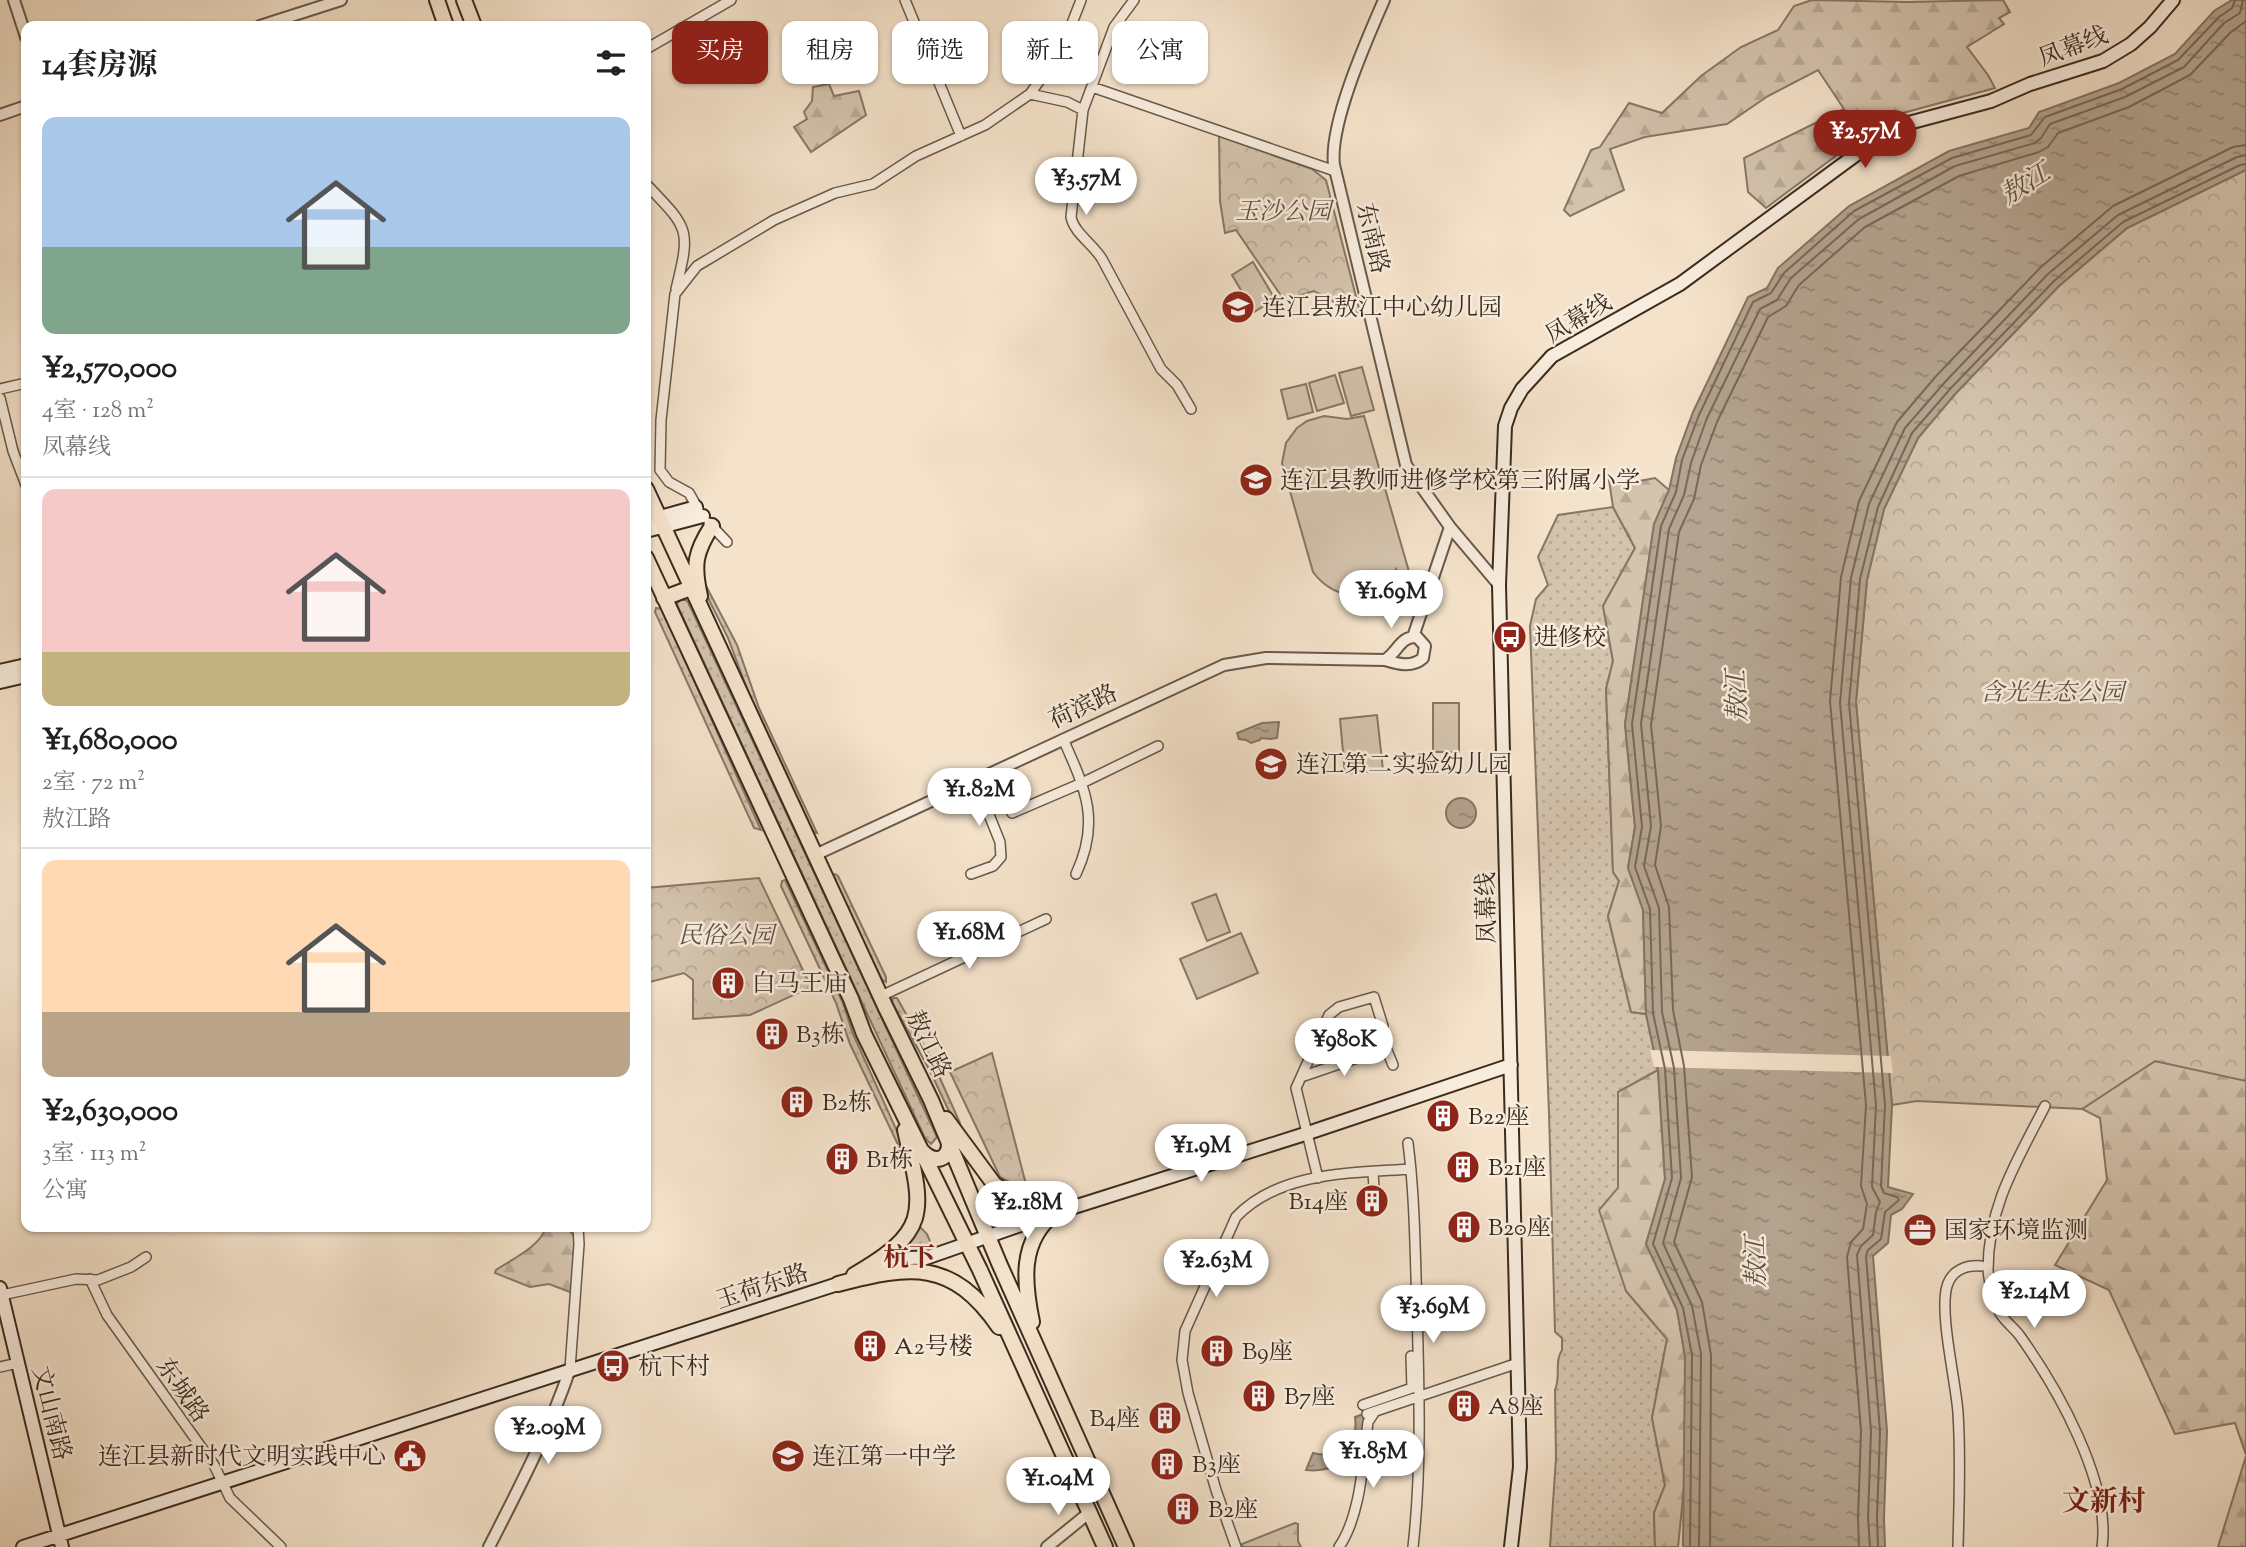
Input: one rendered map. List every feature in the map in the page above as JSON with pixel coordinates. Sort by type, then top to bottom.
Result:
[{"type":"main road","points":[[437,0],[444,21]]},
{"type":"main road","name":"凤幕线","points":[[1511,1547],[1520,1467],[1499,585],[1505,426],[1511,408],[1522,389],[1552,356],[1680,284],[1880,137],[1905,124],[1992,101],[2030,85],[2103,61],[2150,27],[2173,0]]},
{"type":"main road","points":[[447,21],[466,5]]},
{"type":"main road","points":[[655,522],[704,516],[695,565],[705,614]]},
{"type":"main road","name":"敖江路","points":[[655,522],[705,614],[931,1100],[1126,1547]]},
{"type":"main road","points":[[651,569],[851,999],[864,1034],[1021,1359],[1105,1547]]},
{"type":"main road","points":[[664,598],[691,588]]},
{"type":"main road","points":[[651,589],[664,598]]},
{"type":"main road","points":[[0,671],[21,666]]},
{"type":"main road","points":[[0,682],[21,677]]},
{"type":"main road","points":[[838,1284],[922,1265],[967,1244],[1055,1213],[1511,1065]]},
{"type":"main road","points":[[931,1100],[994,1184],[1016,1199],[1055,1213]]},
{"type":"main road","points":[[838,1284],[879,1260],[901,1241],[916,1219],[918,1186],[901,1112]]},
{"type":"main road","points":[[921,1150],[928,1158],[937,1161],[945,1157],[949,1150],[949,1141]]},
{"type":"main road","points":[[1039,1351],[1025,1290],[1025,1271],[1031,1242],[1039,1228],[1055,1213]]},
{"type":"main road","points":[[922,1265],[971,1293],[1021,1359]]},
{"type":"main road","name":"玉荷东路","points":[[23,1547],[61,1541],[222,1484],[838,1284]]},
{"type":"main road","name":"文山南路","points":[[1,1292],[61,1541]]},
{"type":"street","points":[[14,0],[21,22]]},
{"type":"street","points":[[276,21],[341,0]]},
{"type":"street","points":[[651,46],[731,0]]},
{"type":"street","points":[[905,0],[961,136]]},
{"type":"street","points":[[675,294],[696,265],[774,220],[835,193],[873,184],[916,156],[985,125],[1030,94],[1062,49],[1081,0]]},
{"type":"street","points":[[1134,0],[1114,27],[1083,110],[1072,222],[1098,253],[1161,369],[1177,385],[1191,409]]},
{"type":"street","name":"东南路","points":[[1384,0],[1362,50],[1338,125],[1333,155],[1335,171],[1405,459],[1412,475],[1450,527],[1499,585]]},
{"type":"street","points":[[1092,87],[1335,171]]},
{"type":"street","points":[[1030,94],[1067,102],[1083,110]]},
{"type":"street","points":[[0,115],[21,108]]},
{"type":"street","points":[[651,189],[673,212],[684,229],[686,248],[675,294],[661,420],[660,470],[669,482],[689,493],[704,516],[727,542]]},
{"type":"street","points":[[0,389],[21,384]]},
{"type":"street","points":[[0,398],[21,472]]},
{"type":"street","points":[[1385,660],[1404,639],[1413,636],[1450,527]]},
{"type":"street","name":"荷滨路","points":[[815,855],[1233,663],[1266,658],[1385,660],[1396,664],[1411,664],[1420,662],[1425,655],[1425,646],[1420,639],[1413,636]]},
{"type":"street","points":[[1063,739],[1082,783],[1091,822],[1088,841],[1076,874]]},
{"type":"street","points":[[1012,813],[1158,746]]},
{"type":"street","points":[[971,874],[993,866],[1001,857],[1000,842],[975,780]]},
{"type":"street","points":[[881,996],[1046,919]]},
{"type":"street","points":[[1315,1046],[1383,1026],[1374,997],[1339,1007],[1329,1014],[1296,1088],[1318,1178]]},
{"type":"street","points":[[1335,1040],[1343,1063]]},
{"type":"street","points":[[1301,1077],[1386,1048],[1393,1065]]},
{"type":"street","points":[[2045,1106],[2002,1190],[1991,1237],[1988,1273],[2000,1315],[2019,1334],[2064,1405],[2079,1441],[2094,1478],[2103,1535],[2102,1547]]},
{"type":"street","points":[[1408,1143],[1411,1169],[1419,1497],[1413,1547]]},
{"type":"street","points":[[1236,1547],[1220,1503],[1188,1393],[1182,1360],[1185,1331],[1236,1217],[1249,1203],[1264,1195],[1318,1178],[1411,1169]]},
{"type":"street","points":[[1373,1172],[1374,1188]]},
{"type":"street","points":[[489,1547],[537,1453],[570,1369],[578,1232]]},
{"type":"street","points":[[1,1292],[76,1279],[98,1280],[131,1267],[146,1257]]},
{"type":"street","points":[[1958,1547],[1960,1458],[1958,1411],[1946,1310],[1947,1285],[1956,1272],[1968,1265],[1981,1266]]},
{"type":"street","name":"东城路","points":[[90,1279],[107,1315],[214,1465],[233,1501],[281,1547]]},
{"type":"street","points":[[1411,1356],[1417,1390]]},
{"type":"street","points":[[0,1367],[18,1363]]},
{"type":"street","points":[[1377,1410],[1365,1410],[1417,1390],[1518,1363]]},
{"type":"street","points":[[1339,1547],[1349,1533],[1354,1516],[1367,1422],[1377,1410],[1417,1390]]},
{"type":"street","points":[[1047,1547],[1090,1512]]},
{"type":"green space","points":[[1812,0],[2003,0],[2010,12],[1999,18],[2004,24],[1967,47],[1995,88],[1903,113],[1876,126],[1766,208],[1748,192],[1744,158],[1844,109],[1818,70],[1768,96],[1727,124],[1645,137],[1610,149],[1624,190],[1570,216],[1564,210],[1591,150],[1600,147],[1629,103],[1662,113],[1701,76],[1741,47],[1778,30],[1794,6]]},
{"type":"green space","points":[[829,84],[834,96],[859,91],[866,115],[811,152],[794,127],[807,119],[804,112],[812,101],[813,87]]},
{"type":"green space","name":"玉沙公园","points":[[1219,136],[1312,169],[1326,180],[1360,312],[1354,313],[1314,291],[1284,300],[1236,230],[1225,233],[1220,201]]},
{"type":"green space","name":"含光生态公园","points":[[2246,170],[2246,1081],[2155,1061],[2082,1109],[1917,1101],[1892,1105],[1856,702],[1867,580],[1884,509],[1918,438],[1956,393],[2059,286],[2127,228]]},
{"type":"green space","points":[[1253,262],[1275,299],[1254,312],[1232,275]]},
{"type":"green space","points":[[1362,367],[1374,410],[1351,416],[1339,373]]},
{"type":"green space","points":[[1335,375],[1344,403],[1317,411],[1309,383]]},
{"type":"green space","points":[[1306,384],[1313,412],[1288,419],[1281,390]]},
{"type":"green space","points":[[1324,416],[1347,419],[1364,416],[1410,575],[1400,577],[1396,569],[1387,580],[1367,593],[1344,594],[1322,582],[1313,572],[1282,463],[1286,443],[1297,428],[1307,421]]},
{"type":"green space","points":[[1655,478],[1669,490],[1654,525],[1625,724],[1635,827],[1628,868],[1643,909],[1646,1014],[1631,1012],[1608,916],[1619,881],[1613,872],[1606,689],[1613,661],[1603,606],[1635,548],[1613,507],[1609,480],[1639,481]]},
{"type":"green space","points":[[1613,507],[1635,548],[1603,606],[1613,661],[1606,689],[1613,872],[1619,881],[1608,916],[1631,1012],[1646,1014],[1658,1070],[1618,1092],[1618,1188],[1626,1291],[1667,1339],[1652,1418],[1665,1485],[1654,1513],[1655,1547],[1550,1547],[1556,1458],[1555,1390],[1562,1338],[1555,1332],[1530,626],[1536,599],[1548,585],[1538,557],[1558,515]]},
{"type":"green space","points":[[704,582],[737,645],[759,708],[817,833],[813,832],[755,710],[728,638],[702,586]]},
{"type":"green space","points":[[680,600],[688,602],[937,1137],[931,1144],[925,1138],[679,609],[677,604]]},
{"type":"green space","points":[[656,608],[662,609],[761,830],[754,828],[655,612]]},
{"type":"green space","points":[[1433,703],[1459,703],[1459,752],[1433,752]]},
{"type":"green space","points":[[1377,715],[1383,770],[1345,774],[1340,719]]},
{"type":"green space","points":[[835,874],[886,977],[886,982],[882,980],[832,877]]},
{"type":"green space","name":"民俗公园","points":[[759,878],[811,987],[750,1015],[693,1019],[693,980],[684,973],[651,982],[651,888]]},
{"type":"green space","points":[[785,880],[843,1003],[853,1034],[904,1151],[901,1151],[850,1044],[836,1003],[781,886]]},
{"type":"green space","points":[[1216,894],[1230,932],[1207,941],[1192,903]]},
{"type":"green space","points":[[1241,933],[1258,973],[1197,999],[1180,959]]},
{"type":"green space","points":[[893,998],[897,998],[931,1058],[959,1126],[956,1126],[930,1071],[892,1002]]},
{"type":"green space","points":[[992,1053],[1028,1192],[1000,1177],[950,1072]]},
{"type":"green space","points":[[2155,1061],[2246,1080],[2246,1455],[2235,1423],[2175,1434],[2109,1290],[2055,1265],[2107,1180],[2100,1118],[2082,1109]]},
{"type":"green space","points":[[1658,1070],[1665,1179],[1646,1244],[1677,1310],[1685,1356],[1686,1467],[1678,1547],[1655,1547],[1654,1513],[1665,1485],[1652,1418],[1667,1339],[1626,1291],[1599,1210],[1618,1188],[1618,1092]]},
{"type":"green space","points":[[918,1225],[927,1234],[932,1246],[902,1254],[900,1251]]},
{"type":"green space","points":[[571,1232],[576,1238],[573,1256],[575,1279],[570,1292],[549,1284],[530,1287],[495,1273],[532,1246],[543,1234]]},
{"type":"green space","points":[[2246,1456],[2246,1547],[2218,1547]]},
{"type":"green space","points":[[1298,1524],[1298,1541],[1301,1547],[1243,1547],[1242,1544]]},
{"type":"water","name":"敖江","points":[[2232,0],[2246,0],[2246,170],[2127,228],[2059,286],[1956,393],[1918,438],[1884,509],[1867,580],[1856,702],[1892,1105],[1888,1187],[1913,1194],[1902,1209],[1891,1215],[1888,1243],[1873,1256],[1887,1431],[1885,1547],[1683,1547],[1685,1356],[1677,1310],[1646,1244],[1665,1179],[1658,1070],[1646,1014],[1643,910],[1628,868],[1635,827],[1625,724],[1654,524],[1669,490],[1676,458],[1693,412],[1748,297],[1767,288],[1778,268],[1849,206],[1949,151],[2029,128],[2039,112],[2119,83],[2175,54],[2214,11]]},
{"type":"water","points":[[1279,722],[1277,738],[1261,738],[1251,743],[1239,739],[1237,733],[1262,723]]},
{"type":"water","points":[[1461,798],[1472,802],[1476,813],[1472,824],[1461,828],[1450,824],[1446,813],[1450,802]]},
{"type":"water","points":[[1363,1414],[1362,1438],[1350,1457],[1330,1468],[1306,1470],[1313,1453],[1331,1454],[1345,1448],[1354,1436],[1355,1417]]},
{"type":"pier","points":[[1650,1050],[1891,1056],[1893,1073],[1654,1067]]},
{"type":"place","name":"连江县敖江中心幼儿园","points":[[1238,307]]},
{"type":"place","name":"连江县教师进修学校第三附属小学","points":[[1256,480]]},
{"type":"place","name":"进修校","points":[[1510,637]]},
{"type":"place","name":"连江第二实验幼儿园","points":[[1271,764]]},
{"type":"place","name":"白马王庙","points":[[728,983]]},
{"type":"place","name":"B3栋","points":[[772,1034]]},
{"type":"place","name":"B2栋","points":[[797,1102]]},
{"type":"place","name":"B22座","points":[[1443,1116]]},
{"type":"place","name":"B1栋","points":[[842,1159]]},
{"type":"place","name":"B21座","points":[[1463,1167]]},
{"type":"place","name":"B14座","points":[[1372,1201]]},
{"type":"place","name":"B20座","points":[[1464,1227]]},
{"type":"place","name":"国家环境监测","points":[[1920,1230]]},
{"type":"place","name":"A2号楼","points":[[870,1346]]},
{"type":"place","name":"B9座","points":[[1217,1351]]},
{"type":"place","name":"杭下村","points":[[613,1366]]},
{"type":"place","name":"B7座","points":[[1259,1396]]},
{"type":"place","name":"A8座","points":[[1464,1406]]},
{"type":"place","name":"B4座","points":[[1165,1418]]},
{"type":"place","name":"连江县新时代文明实践中心","points":[[410,1456]]},
{"type":"place","name":"连江第一中学","points":[[788,1456]]},
{"type":"place","name":"B3座","points":[[1167,1464]]},
{"type":"place","name":"B2座","points":[[1183,1509]]},
{"type":"district","name":"杭下","points":[[909,1257]]},
{"type":"district","name":"文新村","points":[[2104,1500]]}]
